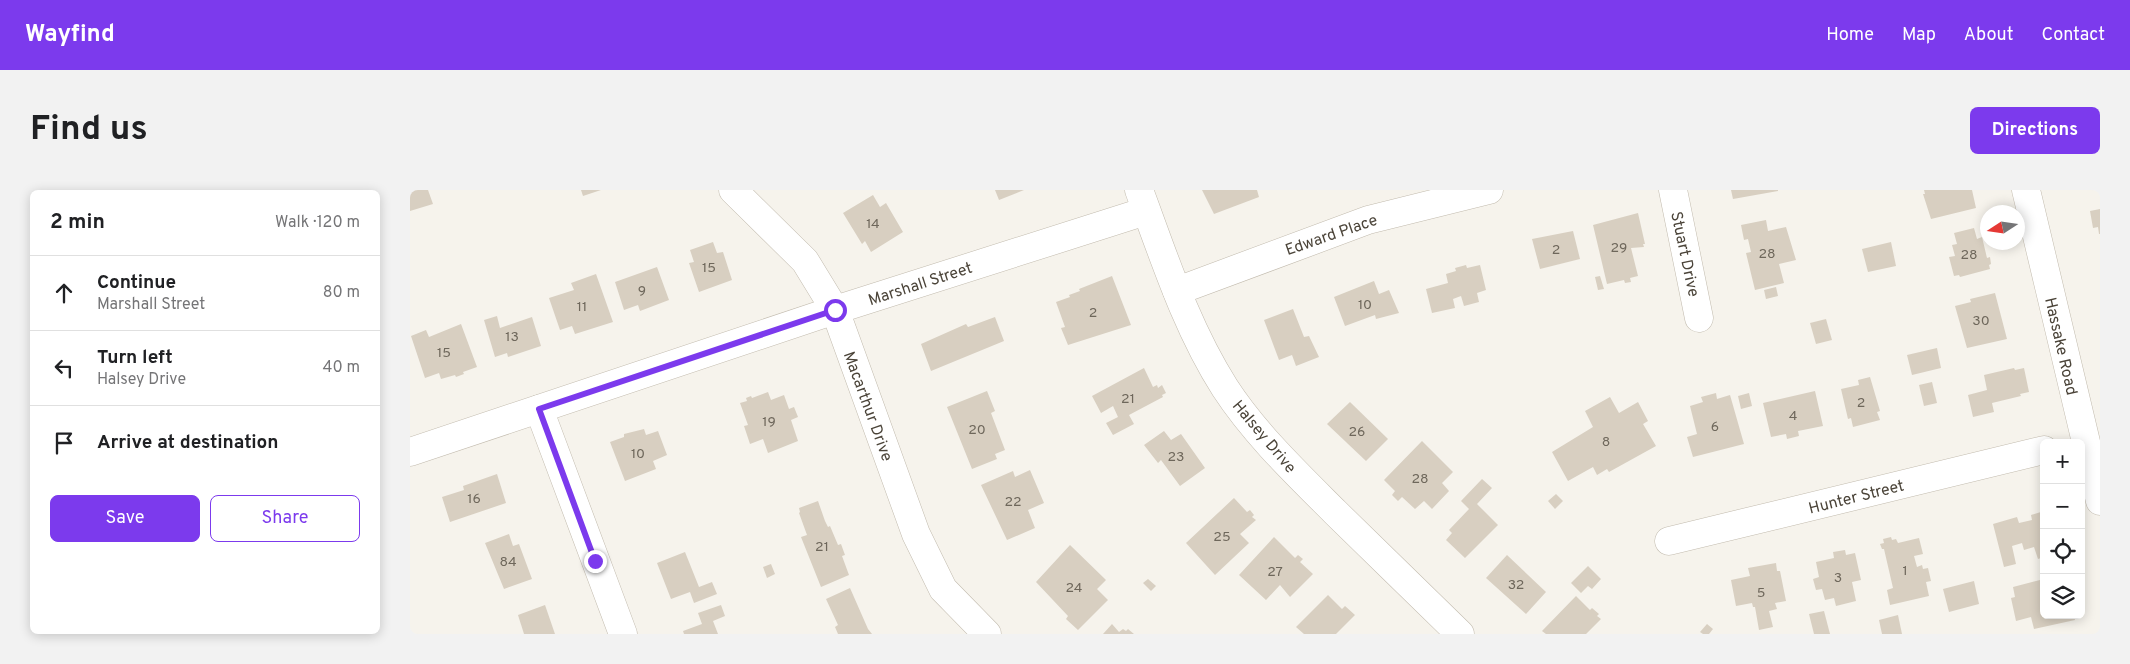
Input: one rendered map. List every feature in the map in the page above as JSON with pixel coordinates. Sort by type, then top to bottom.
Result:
[{"type":"street","name":"Macarthur Drive","points":[[733,190],[805,261],[835,310],[916,534],[943,589],[987,634]]},
{"type":"street","name":"Edward Place","points":[[1177,291],[1368,220],[1489,190]]},
{"type":"street","name":"Stuart Drive","points":[[1672,190],[1699,318]]},
{"type":"street","name":"Hassake Road","points":[[2026,190],[2078,439]]},
{"type":"street","name":"Marshall Street","points":[[410,452],[835,310],[1143,200]]},
{"type":"street","name":"Halsey Drive","points":[[1143,200],[1177,291],[1200,344],[1225,387],[1248,420],[1292,469],[1460,634]]},
{"type":"street","points":[[539,409],[622,634]]},
{"type":"street","name":"Hunter Street","points":[[1669,541],[2040,451]]},
{"type":"street","name":"Hassake Road","points":[[2085,459],[2100,501]]},
{"type":"building","points":[[410,190],[428,190],[433,204],[410,211]]},
{"type":"building","points":[[581,190],[601,190],[583,196]]},
{"type":"building","points":[[995,190],[1024,190],[999,200]]},
{"type":"building","points":[[1202,190],[1257,190],[1259,197],[1214,214]]},
{"type":"building","points":[[1731,190],[1778,190],[1778,191],[1733,199]]},
{"type":"building","points":[[1924,190],[1972,190],[1976,208],[1931,219],[1923,194],[1925,194]]},
{"type":"building","points":[[873,195],[880,207],[886,203],[903,232],[871,252],[865,241],[862,244],[843,213]]},
{"type":"building","points":[[2100,209],[2099,234],[2098,227],[2093,228],[2090,211]]},
{"type":"building","points":[[1638,213],[1645,244],[1643,244],[1644,247],[1631,248],[1638,276],[1630,278],[1631,282],[1625,283],[1624,280],[1607,284],[1593,225]]},
{"type":"building","points":[[1766,220],[1768,231],[1786,227],[1796,260],[1779,264],[1784,283],[1755,290],[1746,253],[1751,252],[1748,239],[1744,240],[1741,225]]},
{"type":"building","points":[[1974,228],[1977,239],[1980,238],[1980,250],[1985,250],[1987,258],[1990,257],[1990,269],[1960,277],[1959,275],[1954,276],[1949,257],[1955,256],[1952,245],[1957,244],[1954,233]]},
{"type":"building","points":[[1573,231],[1580,259],[1540,269],[1532,239]]},
{"type":"building","points":[[713,242],[717,253],[723,252],[732,280],[699,292],[689,263],[694,262],[690,250]]},
{"type":"building","points":[[1891,242],[1896,266],[1868,272],[1862,249]]},
{"type":"building","points":[[1466,265],[1467,268],[1480,265],[1486,290],[1477,293],[1479,302],[1464,306],[1461,296],[1453,299],[1455,308],[1432,313],[1426,289],[1448,283],[1446,274],[1456,271],[1455,268]]},
{"type":"building","points":[[657,267],[669,300],[640,311],[638,305],[624,310],[615,282]]},
{"type":"building","points":[[596,274],[613,322],[575,334],[572,326],[560,330],[549,298],[574,290],[571,283]]},
{"type":"building","points":[[1112,276],[1131,325],[1068,345],[1061,328],[1065,327],[1056,302],[1070,297],[1069,295],[1080,291],[1079,289]]},
{"type":"building","points":[[1600,276],[1604,289],[1598,290],[1595,277]]},
{"type":"building","points":[[1374,281],[1379,294],[1389,290],[1399,313],[1376,319],[1375,315],[1345,326],[1334,297]]},
{"type":"building","points":[[1776,287],[1778,296],[1766,299],[1764,290]]},
{"type":"building","points":[[1995,293],[2007,339],[1967,348],[1955,306],[1971,302],[1970,299]]},
{"type":"building","points":[[1293,309],[1304,337],[1309,336],[1319,357],[1296,366],[1292,355],[1279,360],[1264,320]]},
{"type":"building","points":[[497,316],[500,328],[532,317],[541,346],[508,357],[507,353],[495,357],[484,320]]},
{"type":"building","points":[[995,317],[1004,341],[931,371],[921,344],[966,324],[968,327]]},
{"type":"building","points":[[1826,319],[1832,340],[1816,344],[1810,323]]},
{"type":"building","points":[[461,324],[477,367],[463,372],[464,374],[456,377],[455,375],[441,379],[439,373],[425,378],[411,336],[426,330],[429,337]]},
{"type":"building","points":[[1937,348],[1941,368],[1912,375],[1907,355]]},
{"type":"building","points":[[1144,368],[1153,387],[1157,385],[1158,388],[1162,385],[1166,393],[1162,395],[1163,397],[1129,415],[1134,424],[1113,435],[1106,423],[1118,417],[1113,406],[1101,413],[1092,396]]},
{"type":"building","points":[[2014,368],[2015,370],[2024,368],[2029,392],[2020,394],[2021,396],[1992,403],[1994,412],[1973,417],[1968,395],[1987,390],[1984,375]]},
{"type":"building","points":[[1870,377],[1880,411],[1877,412],[1880,420],[1853,427],[1851,418],[1848,419],[1841,389],[1859,385],[1858,380]]},
{"type":"building","points":[[1932,382],[1937,403],[1924,406],[1919,385]]},
{"type":"building","points":[[987,391],[995,411],[991,413],[1005,450],[995,454],[997,459],[972,469],[947,407]]},
{"type":"building","points":[[1815,391],[1823,426],[1798,431],[1799,436],[1787,439],[1786,434],[1771,437],[1763,403]]},
{"type":"building","points":[[768,392],[771,400],[784,395],[789,409],[794,407],[798,417],[791,420],[798,441],[768,453],[763,439],[750,444],[744,426],[748,425],[740,403],[747,401],[746,398],[751,396],[752,398]]},
{"type":"building","points":[[1716,393],[1717,399],[1730,395],[1744,444],[1693,457],[1687,437],[1697,434],[1690,406],[1703,402],[1701,397]]},
{"type":"building","points":[[1749,393],[1752,406],[1741,409],[1738,396]]},
{"type":"building","points":[[1610,397],[1619,413],[1638,402],[1648,421],[1643,424],[1656,446],[1609,472],[1607,469],[1597,475],[1593,467],[1568,481],[1552,452],[1593,427],[1585,411]]},
{"type":"building","points":[[1350,402],[1388,439],[1366,461],[1327,424]]},
{"type":"building","points":[[644,429],[646,435],[658,431],[667,455],[653,461],[656,469],[625,481],[610,442],[624,437],[624,434]]},
{"type":"building","points":[[1164,431],[1171,440],[1181,434],[1205,468],[1180,486],[1161,460],[1158,463],[1144,445]]},
{"type":"building","points":[[1422,441],[1453,472],[1442,483],[1449,491],[1432,509],[1424,501],[1415,509],[1402,497],[1398,501],[1392,495],[1395,491],[1384,480]]},
{"type":"building","points":[[1030,470],[1044,503],[1028,510],[1035,528],[1007,540],[981,485],[1013,471],[1015,477]]},
{"type":"building","points":[[497,474],[506,503],[450,522],[442,497],[464,490],[463,486]]},
{"type":"building","points":[[1482,479],[1492,488],[1477,504],[1498,525],[1465,558],[1446,540],[1452,533],[1449,530],[1469,509],[1461,501]]},
{"type":"building","points":[[1556,494],[1563,501],[1555,509],[1548,501]]},
{"type":"building","points":[[1234,498],[1247,512],[1250,510],[1254,515],[1252,517],[1256,520],[1240,534],[1249,543],[1215,575],[1186,543]]},
{"type":"building","points":[[818,501],[828,527],[830,526],[838,545],[841,544],[845,555],[842,556],[849,575],[821,587],[801,537],[807,535],[799,513],[799,508]]},
{"type":"building","points":[[2040,512],[2040,558],[2038,559],[2034,547],[2024,550],[2022,543],[2012,546],[2016,564],[2004,567],[1993,524],[2017,517],[2019,523],[2032,520],[2031,515]]},
{"type":"building","points":[[509,534],[513,546],[519,544],[532,579],[504,589],[485,543]]},
{"type":"building","points":[[1274,537],[1295,558],[1298,555],[1303,559],[1300,562],[1313,574],[1290,597],[1280,585],[1266,600],[1239,575]]},
{"type":"building","points":[[1891,537],[1892,540],[1896,539],[1898,543],[1919,538],[1923,554],[1914,556],[1917,567],[1922,565],[1923,569],[1928,568],[1931,581],[1926,582],[1929,596],[1890,605],[1887,590],[1893,588],[1884,549],[1882,549],[1880,544],[1884,543],[1883,539]]},
{"type":"building","points":[[1070,545],[1106,580],[1097,589],[1108,600],[1078,630],[1066,619],[1068,616],[1036,582]]},
{"type":"building","points":[[1845,550],[1846,555],[1855,553],[1861,580],[1852,582],[1856,601],[1836,606],[1834,598],[1825,600],[1822,589],[1816,590],[1813,579],[1819,577],[1816,562],[1834,558],[1833,552]]},
{"type":"building","points":[[685,552],[699,587],[712,582],[717,594],[694,603],[690,592],[671,599],[657,563]]},
{"type":"building","points":[[1507,555],[1546,592],[1526,614],[1486,578]]},
{"type":"building","points":[[1776,563],[1777,571],[1780,571],[1786,601],[1775,603],[1777,609],[1769,611],[1773,627],[1759,630],[1755,607],[1753,607],[1752,603],[1736,606],[1731,580],[1750,576],[1748,568]]},
{"type":"building","points":[[771,564],[775,574],[767,578],[763,567]]},
{"type":"building","points":[[1588,566],[1601,579],[1592,589],[1588,586],[1581,593],[1571,583]]},
{"type":"building","points":[[1148,579],[1156,586],[1151,591],[1143,583]]},
{"type":"building","points":[[2040,580],[2040,619],[2075,620],[2034,629],[2031,617],[2016,621],[2011,598],[2015,597],[2013,587]]},
{"type":"building","points":[[1974,581],[1979,604],[1949,612],[1943,589]]},
{"type":"building","points":[[850,588],[872,634],[838,634],[835,627],[838,625],[826,599]]},
{"type":"building","points":[[1328,595],[1342,609],[1345,606],[1355,615],[1336,634],[1304,634],[1296,627]]},
{"type":"building","points":[[1576,596],[1590,610],[1592,608],[1599,614],[1597,616],[1601,619],[1586,634],[1546,634],[1542,631]]},
{"type":"building","points":[[545,605],[555,634],[524,634],[518,615]]},
{"type":"building","points":[[721,605],[725,616],[713,621],[718,634],[684,634],[683,631],[702,624],[698,613]]},
{"type":"building","points":[[1824,611],[1830,634],[1814,634],[1809,614]]},
{"type":"building","points":[[1898,615],[1902,634],[1882,634],[1879,620]]},
{"type":"building","points":[[1112,624],[1119,632],[1123,629],[1126,631],[1128,629],[1134,634],[1103,634]]},
{"type":"building","points":[[1707,624],[1713,629],[1709,634],[1703,634],[1700,632]]},
{"type":"route","points":[[595,561],[539,409],[835,310]]}]
